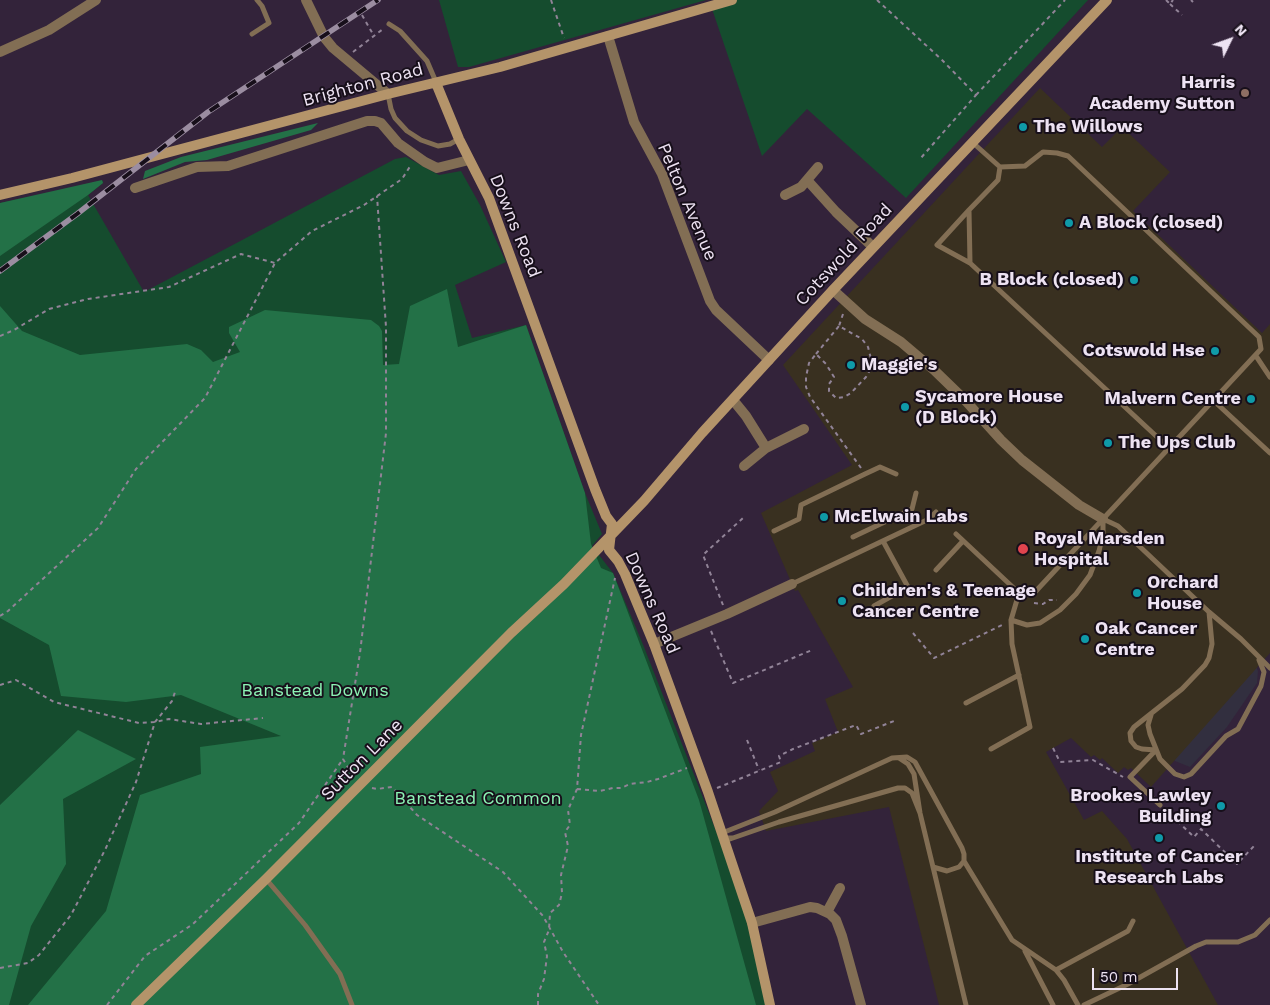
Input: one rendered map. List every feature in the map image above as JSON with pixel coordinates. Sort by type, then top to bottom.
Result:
[{"type":"main road","name":"Brighton Road","points":[[0,195],[254,131],[388,94],[568,48],[732,0]]},
{"type":"main road","name":"Cotswold Road","points":[[610,537],[644,502],[702,433],[833,290],[1107,0]]},
{"type":"main road","name":"Downs Road","points":[[436,82],[459,139],[490,198],[594,489],[606,516],[612,524],[609,550],[618,561],[654,644],[726,836],[752,923],[770,1005]]},
{"type":"main road","name":"Sutton Lane","points":[[136,1005],[266,880],[511,633],[564,584],[610,537]]},
{"type":"street","points":[[0,52],[49,30],[96,0]]},
{"type":"street","points":[[306,0],[324,36],[342,57],[388,94]]},
{"type":"street","name":"Pelton Avenue","points":[[608,36],[634,122],[662,174],[710,301],[716,310],[769,360]]},
{"type":"street","points":[[135,188],[197,167],[228,166],[367,121],[380,123],[398,143],[437,168],[469,160]]},
{"type":"street","points":[[784,196],[801,187],[818,168]]},
{"type":"street","points":[[808,181],[836,212],[873,247]]},
{"type":"street","points":[[833,290],[865,319],[901,342],[934,370],[1022,460],[1079,505],[1103,519]]},
{"type":"street","points":[[733,400],[746,416],[766,448]]},
{"type":"street","points":[[744,466],[766,448],[804,429]]},
{"type":"street","points":[[654,644],[727,614],[792,584]]},
{"type":"street","points":[[826,912],[840,888]]},
{"type":"street","points":[[752,923],[810,907],[826,912],[836,920],[842,936],[860,1005]]},
{"type":"lane","points":[[252,34],[269,23],[258,0]]},
{"type":"lane","points":[[389,24],[400,31],[427,62],[436,82]]},
{"type":"lane","points":[[388,94],[390,109],[395,118],[407,131],[421,140],[438,146],[450,144],[459,139]]},
{"type":"lane","points":[[956,534],[1019,593],[1026,595],[1036,591],[1261,349],[1259,337],[1068,156],[1043,152],[1025,166],[1000,167],[972,141]]},
{"type":"lane","points":[[1000,167],[998,180],[937,244],[970,263],[1169,448]]},
{"type":"lane","points":[[969,210],[970,263]]},
{"type":"lane","points":[[1256,356],[1270,377]]},
{"type":"lane","points":[[1214,401],[1270,453]]},
{"type":"lane","points":[[774,530],[799,518],[801,505],[880,467],[896,474]]},
{"type":"lane","points":[[853,537],[912,508],[916,492]]},
{"type":"lane","points":[[792,584],[929,519],[936,512]]},
{"type":"lane","points":[[1011,620],[1027,625],[1040,623],[1060,610],[1076,594],[1090,575],[1099,551],[1103,534],[1103,519]]},
{"type":"lane","points":[[1103,519],[1118,526],[1209,612],[1241,638],[1270,668]]},
{"type":"lane","points":[[874,606],[908,587],[883,540]]},
{"type":"lane","points":[[936,570],[963,541]]},
{"type":"lane","points":[[991,749],[1030,727],[1012,644],[1011,620],[1019,593]]},
{"type":"lane","points":[[1156,750],[1136,747],[1131,741],[1130,733],[1134,727],[1182,689],[1205,665],[1209,658],[1212,644],[1209,612]]},
{"type":"lane","points":[[1151,715],[1148,724],[1150,734],[1160,759],[1176,774],[1184,777],[1191,774],[1226,736],[1238,729],[1261,686],[1264,672],[1258,657]]},
{"type":"lane","points":[[966,703],[1019,675]]},
{"type":"lane","points":[[1156,750],[1130,777],[1160,805]]},
{"type":"lane","points":[[726,836],[892,758],[907,757],[915,762],[958,840],[964,854],[964,861],[1012,940],[1024,950],[1056,970],[1078,1005]]},
{"type":"lane","points":[[892,758],[900,758],[908,764],[914,774],[920,813],[966,1005]]},
{"type":"lane","points":[[726,836],[898,788],[905,788],[912,793],[920,813]]},
{"type":"lane","points":[[933,867],[947,870],[959,867],[964,861]]},
{"type":"lane","points":[[266,880],[305,925],[340,974],[352,1005]]},
{"type":"lane","points":[[1084,1005],[1128,984],[1196,946],[1206,942],[1238,942],[1255,935],[1270,920]]},
{"type":"lane","points":[[1056,970],[1128,931],[1133,921]]},
{"type":"lane","points":[[1024,950],[1053,1005]]},
{"type":"path","points":[[551,0],[568,48]]},
{"type":"path","points":[[877,0],[942,60],[976,95]]},
{"type":"path","points":[[920,159],[976,95],[1065,0]]},
{"type":"path","points":[[1166,0],[1182,15]]},
{"type":"path","points":[[1170,4],[1174,0]]},
{"type":"path","points":[[362,15],[374,36]]},
{"type":"path","points":[[358,47],[389,24]]},
{"type":"path","points":[[0,616],[8,611],[98,528],[136,469],[205,398],[275,263],[312,231],[364,205],[402,178],[416,156]]},
{"type":"path","points":[[107,1005],[145,956],[193,924],[299,823],[343,760],[360,652],[386,433],[386,327],[377,196]]},
{"type":"path","points":[[0,336],[14,330],[49,309],[88,299],[169,287],[241,254],[275,263]]},
{"type":"path","points":[[847,303],[840,326],[809,364],[806,387],[810,397],[865,474]]},
{"type":"path","points":[[816,354],[834,376],[829,384],[829,391],[836,398],[844,397],[851,393],[866,377],[872,363],[868,348],[862,339],[840,326]]},
{"type":"path","points":[[727,614],[703,555],[744,517]]},
{"type":"path","points":[[538,1005],[538,994],[544,979],[547,956],[544,942],[549,930],[550,913],[558,905],[562,893],[561,875],[568,846],[565,832],[570,824],[568,810],[577,789],[581,735],[618,561]]},
{"type":"path","points":[[1026,595],[1033,603],[1038,605],[1055,599],[1065,605]]},
{"type":"path","points":[[912,634],[934,658],[1011,620]]},
{"type":"path","points":[[708,622],[733,683],[812,650]]},
{"type":"path","points":[[0,685],[16,680],[54,702],[140,723],[169,719],[201,724],[263,718]]},
{"type":"path","points":[[0,968],[28,963],[39,955],[71,915],[106,850],[136,782],[155,722],[172,701],[176,689]]},
{"type":"path","points":[[708,792],[781,762],[778,756],[786,752],[856,724],[861,734],[894,721]]},
{"type":"path","points":[[747,740],[759,771]]},
{"type":"path","points":[[1053,748],[1060,762],[1093,760],[1120,776],[1130,777]]},
{"type":"path","points":[[343,760],[359,785],[377,789],[392,787],[417,815],[503,872],[543,916],[562,952],[598,1005]]},
{"type":"path","points":[[577,789],[600,791],[621,788],[630,784],[658,779],[698,764]]},
{"type":"path","points":[[1160,805],[1194,837],[1201,829],[1237,864],[1254,846]]},
{"type":"shaded area","name":"Royal Marsden Hospital","points":[[1040,88],[1102,147],[1122,127],[1170,172],[1133,211],[1262,333],[1270,324],[1270,653],[1151,787],[1131,768],[1128,770],[1124,767],[1118,773],[1102,758],[1100,760],[1094,755],[1091,757],[1071,738],[1046,752],[1084,820],[1102,811],[1127,839],[1218,1005],[939,1005],[889,807],[766,831],[759,811],[778,791],[770,772],[815,751],[812,743],[838,732],[825,699],[853,687],[798,590],[795,591],[761,513],[852,465],[783,365]]},
{"type":"shaded area","points":[[1253,659],[1258,671],[1257,683],[1227,727],[1190,767],[1175,761],[1167,753]]},
{"type":"green space","points":[[439,0],[706,0],[469,67],[458,67]]},
{"type":"green space","points":[[732,0],[1088,0],[906,198],[807,109],[762,156],[711,6]]},
{"type":"green space","points":[[318,123],[311,130],[207,160],[185,162],[143,179],[145,171],[181,157]]},
{"type":"green space","name":"Banstead Common","points":[[406,157],[439,175],[461,171],[480,205],[506,262],[455,285],[472,338],[526,325],[585,493],[602,534],[592,546],[613,573],[752,923],[770,1005],[0,1005],[0,203],[103,181],[88,195],[144,292],[395,159]]},
{"type":"green space","points":[[102,180],[103,183],[88,195],[0,256],[0,203]]},
{"type":"green space","name":"Banstead Common","points":[[447,289],[458,347],[526,325],[585,493],[591,544],[601,568],[613,573],[699,800],[756,1005],[28,1005],[106,911],[140,795],[201,774],[200,747],[281,736],[181,695],[126,702],[61,696],[49,645],[0,618],[0,306],[22,331],[80,355],[187,344],[201,350],[213,362],[240,352],[229,333],[229,327],[265,310],[371,320],[382,331],[383,365],[399,364],[410,306]]},
{"type":"green space","points":[[78,730],[136,759],[63,799],[66,864],[31,926],[9,1005],[0,1005],[0,805]]},
{"type":"railway","points":[[0,271],[208,112],[378,0]]},
{"type":"place","name":"Harris Academy Sutton","points":[[1245,93]]},
{"type":"place","name":"The Willows","points":[[1023,127]]},
{"type":"place","name":"A Block (closed)","points":[[1069,223]]},
{"type":"place","name":"B Block (closed)","points":[[1134,280]]},
{"type":"place","name":"Cotswold Hse","points":[[1215,351]]},
{"type":"place","name":"Maggie's","points":[[851,365]]},
{"type":"place","name":"Malvern Centre","points":[[1251,399]]},
{"type":"place","name":"Sycamore House (D Block)","points":[[905,407]]},
{"type":"place","name":"The Ups Club","points":[[1108,443]]},
{"type":"place","name":"McElwain Labs","points":[[824,517]]},
{"type":"place","name":"Royal Marsden Hospital","points":[[1023,549]]},
{"type":"place","name":"Orchard House","points":[[1137,593]]},
{"type":"place","name":"Children's & Teenage Cancer Centre","points":[[842,601]]},
{"type":"place","name":"Oak Cancer Centre","points":[[1085,639]]},
{"type":"place","name":"Brookes Lawley Building","points":[[1221,806]]},
{"type":"place","name":"Institute of Cancer Research Labs","points":[[1159,838]]},
{"type":"park label","name":"Banstead Downs","points":[[315,691]]}]
